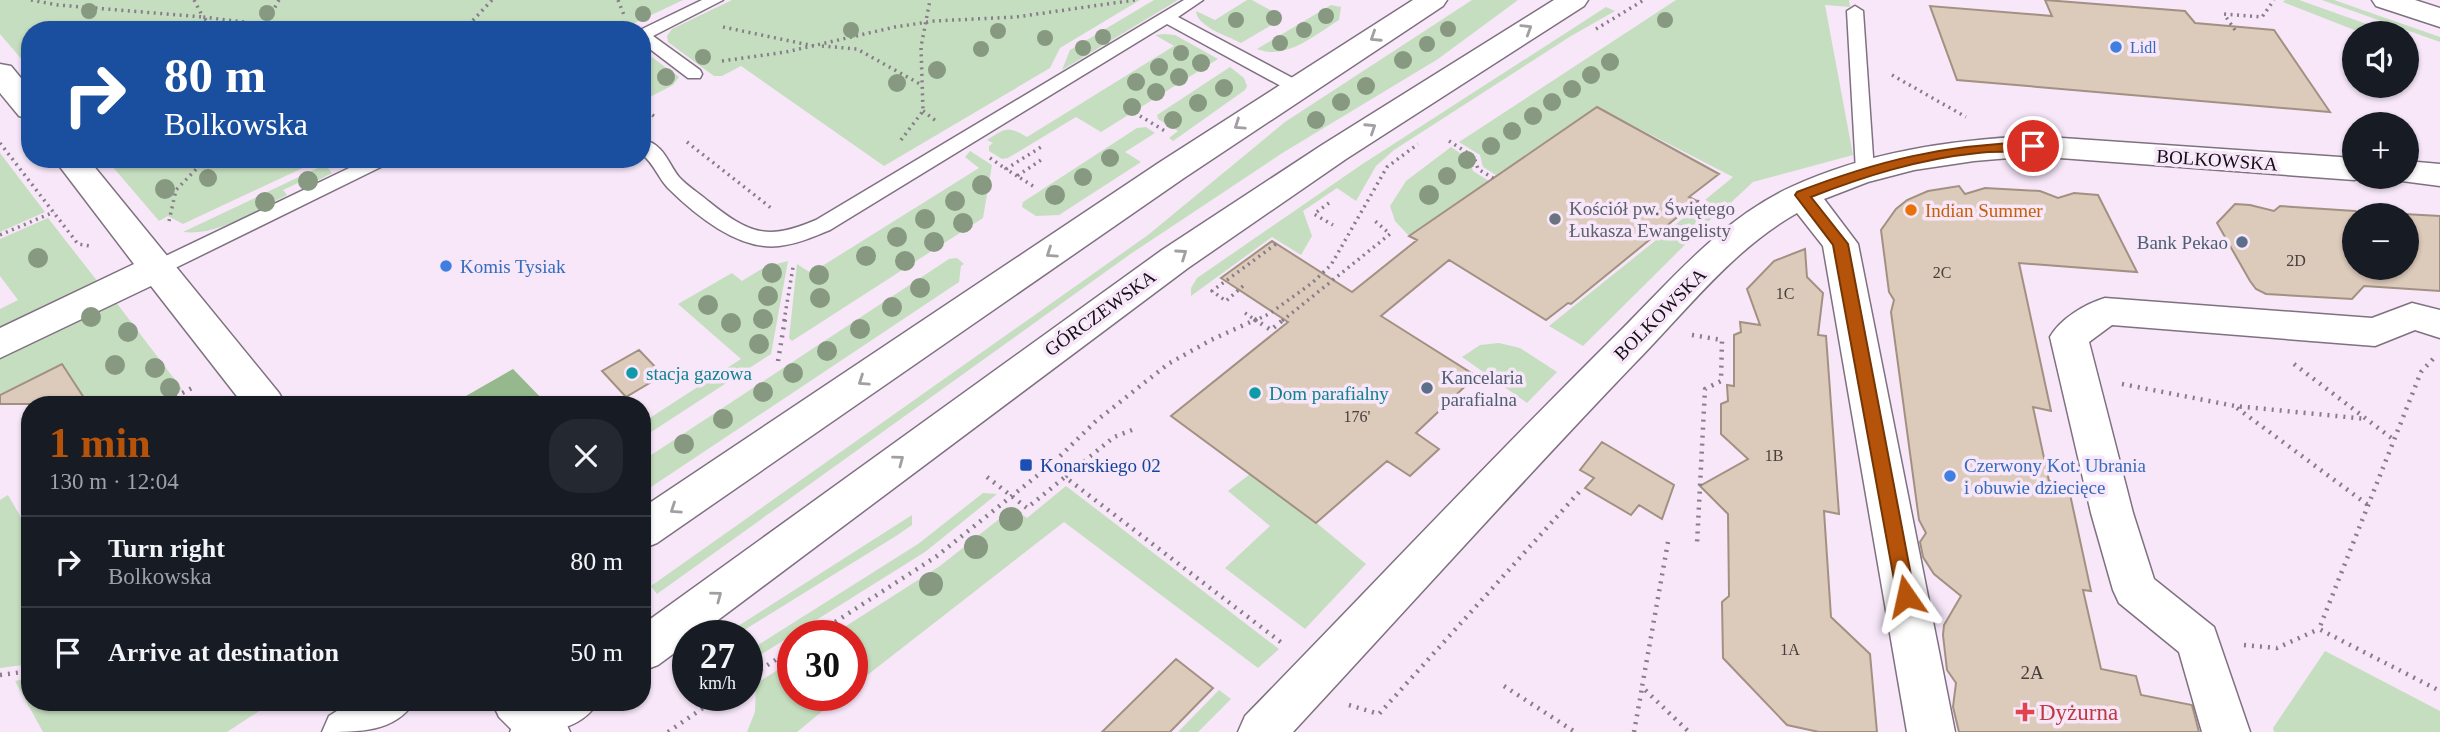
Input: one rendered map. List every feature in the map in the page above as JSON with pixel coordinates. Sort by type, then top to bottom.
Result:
[{"type":"street","points":[[651,525],[1296,88],[1433,0]]},
{"type":"street","points":[[2386,0],[2440,18]]},
{"type":"street","name":"GÓRCZEWSKA","points":[[651,644],[1184,252],[1323,158],[1582,16]]},
{"type":"street","points":[[0,73],[21,98]]},
{"type":"street","name":"BOLKOWSKA","points":[[1262,732],[1328,686],[1547,429],[1722,250],[1763,217],[1802,195],[1865,171],[1952,152],[2021,147],[2342,168]]},
{"type":"street","points":[[78,168],[259,396]]},
{"type":"street","points":[[2419,173],[2440,175]]},
{"type":"street","points":[[1802,195],[1840,244],[1931,732]]},
{"type":"street","points":[[0,344],[158,268]]},
{"type":"street","points":[[2226,732],[2198,641],[2135,590],[2112,513],[2069,337],[2105,312],[2375,332],[2412,316],[2440,324]]},
{"type":"street","points":[[346,732],[377,711]]},
{"type":"lane","points":[[651,31],[715,0]]},
{"type":"lane","points":[[651,152],[662,161],[668,176],[675,184],[739,233],[768,243],[797,237],[823,225],[1195,0]]},
{"type":"lane","points":[[1854,11],[1865,171]]},
{"type":"lane","points":[[1166,17],[1296,88]]},
{"type":"lane","points":[[651,35],[694,74]]},
{"type":"lane","points":[[158,268],[364,168]]},
{"type":"path","points":[[31,0],[221,21]]},
{"type":"path","points":[[194,0],[206,21]]},
{"type":"path","points":[[267,21],[278,0]]},
{"type":"path","points":[[472,21],[492,0]]},
{"type":"path","points":[[897,144],[923,111],[925,101],[920,84],[924,23],[930,0]]},
{"type":"path","points":[[719,62],[816,46],[924,23],[1016,17],[1136,0]]},
{"type":"path","points":[[1135,7],[1146,0]]},
{"type":"path","points":[[1582,16],[1644,0]]},
{"type":"path","points":[[2235,30],[2224,14],[2262,18],[2274,0]]},
{"type":"path","points":[[651,32],[699,26],[737,28],[816,46],[857,48],[898,74],[920,84]]},
{"type":"path","points":[[1857,57],[2021,147]]},
{"type":"path","points":[[651,114],[663,123]]},
{"type":"path","points":[[1140,116],[1167,132],[1161,137]]},
{"type":"path","points":[[684,139],[782,216],[800,218],[778,361]]},
{"type":"path","points":[[839,620],[919,569],[1053,463],[1105,413],[1168,364],[1281,307],[1322,274],[1331,265],[1387,167],[1425,140]]},
{"type":"path","points":[[1449,141],[1474,157],[1478,169],[1493,178]]},
{"type":"path","points":[[0,143],[78,243],[92,247]]},
{"type":"path","points":[[1033,186],[1006,169],[1041,147]]},
{"type":"path","points":[[1017,176],[1044,158]]},
{"type":"path","points":[[169,223],[174,191],[196,168]]},
{"type":"path","points":[[1333,225],[1314,214],[1335,199]]},
{"type":"path","points":[[0,235],[54,212]]},
{"type":"path","points":[[1245,313],[1271,330],[1390,233],[1374,221]]},
{"type":"path","points":[[1243,286],[1226,301],[1212,291],[1276,244]]},
{"type":"path","points":[[2271,324],[2294,363],[2394,440]]},
{"type":"path","points":[[2198,641],[2277,648],[2319,629],[2421,372],[2440,350]]},
{"type":"path","points":[[2078,375],[2235,406],[2367,419]]},
{"type":"path","points":[[177,396],[194,387]]},
{"type":"path","points":[[2235,406],[2368,505]]},
{"type":"path","points":[[987,477],[1027,508],[1114,437],[1132,430]]},
{"type":"path","points":[[1065,477],[1328,686],[1379,715],[1580,491]]},
{"type":"path","points":[[1634,732],[1668,542]]},
{"type":"path","points":[[2319,629],[2440,691]]},
{"type":"path","points":[[0,675],[21,672]]},
{"type":"path","points":[[1504,686],[1575,732]]},
{"type":"path","points":[[1642,687],[1689,732]]},
{"type":"path","points":[[672,731],[700,711]]},
{"type":"green space","points":[[0,0],[683,0],[639,21],[21,21],[21,58],[0,34]]},
{"type":"green space","points":[[732,0],[1140,0],[1060,48],[1050,68],[884,166],[741,66],[722,76],[714,76],[668,42],[667,36],[672,29]]},
{"type":"green space","points":[[1154,0],[1178,0],[1062,70],[1070,50]]},
{"type":"green space","points":[[1247,0],[1252,0],[1281,16],[1280,20],[1241,43],[1207,26],[1196,11],[1215,20]]},
{"type":"green space","points":[[1472,0],[1518,0],[1438,59],[1284,152],[1129,255],[657,594],[651,586],[1148,235],[1285,122]]},
{"type":"green space","points":[[1676,0],[1849,0],[1850,7],[1825,5],[1853,155],[1753,182],[1723,210],[1705,200],[1733,177],[1597,107],[1496,175],[1483,167],[1480,155],[1459,142]]},
{"type":"green space","points":[[2299,0],[2358,21],[2342,21],[2342,25],[2283,2]]},
{"type":"green space","points":[[2322,0],[2334,0],[2394,21],[2381,21]]},
{"type":"green space","points":[[1331,5],[1341,7],[1339,20],[1311,38],[1279,52],[1257,49]]},
{"type":"green space","points":[[1606,7],[1615,11],[1571,36],[1394,150],[1376,166],[1356,201],[1337,188],[1303,211],[1312,236],[1301,255],[1272,237],[1191,296],[1191,288],[1197,278],[1361,165]]},
{"type":"green space","points":[[2419,30],[2440,37],[2440,42],[2419,35]]},
{"type":"green space","points":[[1155,35],[1175,35],[1218,59],[1101,132],[1076,117],[1008,158],[1002,159],[989,151],[989,146],[993,143],[987,140],[999,132],[1011,130],[1027,137],[1174,46]]},
{"type":"green space","points":[[651,57],[679,77],[673,85],[651,96]]},
{"type":"green space","points":[[1230,67],[1244,78],[1247,86],[1245,90],[1173,141],[1169,138],[1178,131],[1158,119],[1157,115]]},
{"type":"green space","points":[[1146,127],[1155,133],[1125,152],[1141,162],[1059,215],[1036,216],[1022,207],[1023,202],[1137,128]]},
{"type":"green space","points":[[1451,147],[1469,159],[1473,171],[1489,181],[1409,236],[1395,221],[1390,206],[1406,181]]},
{"type":"green space","points":[[970,151],[992,165],[983,218],[792,341],[789,338],[797,264],[811,273],[979,168],[965,157]]},
{"type":"green space","points":[[0,153],[45,212],[0,232]]},
{"type":"green space","points":[[114,168],[303,168],[183,224],[168,216],[159,221]]},
{"type":"green space","points":[[318,168],[328,168],[332,173],[305,187],[300,182],[283,190],[287,195],[237,221],[210,230],[183,232]]},
{"type":"green space","points":[[1696,208],[1713,217],[1583,346],[1549,326]]},
{"type":"green space","points":[[48,218],[98,282],[0,334],[0,309],[18,300],[0,276],[0,239]]},
{"type":"green space","points":[[957,258],[964,264],[961,266],[959,282],[651,487],[651,455],[949,259]]},
{"type":"green space","points":[[788,261],[771,354],[651,432],[651,417],[741,359],[678,304],[732,273],[742,281],[765,267]]},
{"type":"green space","points":[[112,297],[182,389],[168,396],[83,396],[62,364],[0,394],[0,351]]},
{"type":"green space","points":[[1499,343],[1520,348],[1557,372],[1527,403],[1462,357],[1480,345]]},
{"type":"green space","points":[[513,369],[539,396],[466,396]]},
{"type":"green space","points":[[1254,471],[1366,564],[1305,629],[1225,568],[1270,526],[1228,491]]},
{"type":"green space","points":[[1066,486],[1279,649],[1258,668],[1064,522],[868,675],[868,620],[855,620],[940,566],[1013,508],[1027,518]]},
{"type":"green space","points":[[983,493],[997,494],[925,552],[816,620],[798,620],[918,544]]},
{"type":"green space","points":[[8,495],[21,517],[21,665],[0,668],[0,500]]},
{"type":"green space","points":[[912,515],[912,525],[896,536],[760,620],[748,620]]},
{"type":"green space","points":[[777,633],[777,644],[763,653],[763,642]]},
{"type":"green space","points":[[2325,651],[2440,711],[2440,732],[2274,732],[2273,728]]},
{"type":"green space","points":[[777,670],[777,711],[823,711],[797,732],[747,732],[755,711],[763,711],[763,679]]},
{"type":"green space","points":[[21,680],[21,692],[15,681]]},
{"type":"green space","points":[[1219,690],[1231,699],[1198,732],[1178,732]]},
{"type":"green space","points":[[31,711],[259,711],[227,732],[43,732]]},
{"type":"building","name":"Lidl","points":[[2045,0],[2185,11],[2195,23],[2274,30],[2330,112],[1957,80],[1930,6],[2052,16]]},
{"type":"building","points":[[1597,107],[1719,174],[1689,197],[1697,201],[1571,304],[1568,303],[1546,320],[1449,260],[1381,316],[1476,376],[1416,433],[1439,449],[1410,476],[1387,461],[1316,523],[1171,416],[1288,322],[1221,278],[1272,241],[1352,292],[1417,240],[1409,236]]},
{"type":"building","points":[[1959,186],[1965,194],[1985,188],[2040,191],[2058,198],[2074,193],[2098,195],[2137,272],[2019,263],[2051,411],[2033,407],[2049,481],[2068,485],[2091,591],[2083,590],[2101,669],[2136,676],[2141,695],[2192,705],[2199,732],[1959,732],[1953,707],[1956,683],[1947,670],[1943,635],[1944,625],[1961,596],[1934,574],[1923,557],[1920,542],[1926,533],[1919,520],[1891,312],[1894,300],[1889,292],[1881,230],[1896,209],[1907,200],[1928,191]]},
{"type":"building","points":[[2235,204],[2274,211],[2280,206],[2342,210],[2342,280],[2419,280],[2419,215],[2440,216],[2440,291],[2364,286],[2352,299],[2266,294],[2256,289],[2250,281],[2217,223]]},
{"type":"building","points":[[1805,249],[1807,277],[1823,293],[1818,335],[1826,336],[1839,514],[1824,511],[1831,617],[1870,654],[1877,732],[1819,732],[1787,725],[1723,658],[1722,602],[1729,596],[1728,514],[1700,486],[1748,459],[1721,434],[1721,404],[1728,401],[1727,385],[1734,386],[1734,335],[1741,332],[1740,322],[1760,325],[1747,289],[1774,261]]},
{"type":"building","name":"stacja gazowa","points":[[639,350],[663,375],[625,396],[602,371]]},
{"type":"building","points":[[62,364],[83,396],[21,396],[21,404],[0,404],[0,395]]},
{"type":"building","points":[[1602,442],[1674,485],[1662,519],[1639,505],[1631,515],[1585,488],[1594,478],[1580,470]]},
{"type":"building","points":[[1176,659],[1213,688],[1170,732],[1102,732]]},
{"type":"place","name":"Lidl","points":[[2116,47]]},
{"type":"place","name":"Indian Summer","points":[[1911,210]]},
{"type":"place","name":"Kościół pw. Świętego Łukasza Ewangelisty","points":[[1555,219]]},
{"type":"place","name":"Bank Pekao","points":[[2242,242]]},
{"type":"place","name":"Komis Tysiak","points":[[446,266]]},
{"type":"place","name":"stacja gazowa","points":[[632,373]]},
{"type":"place","name":"Kancelaria parafialna","points":[[1427,388]]},
{"type":"place","name":"Dom parafialny","points":[[1255,393]]},
{"type":"place","name":"Konarskiego 02","points":[[1026,465]]},
{"type":"place","name":"Czerwony Kot. Ubrania i obuwie dziecięce","points":[[1950,476]]},
{"type":"place","name":"Dyżurna","points":[[2025,712]]},
{"type":"route","points":[[1906,596],[1840,244],[1802,195],[1865,171],[1925,156],[1979,148],[2033,146]]}]
